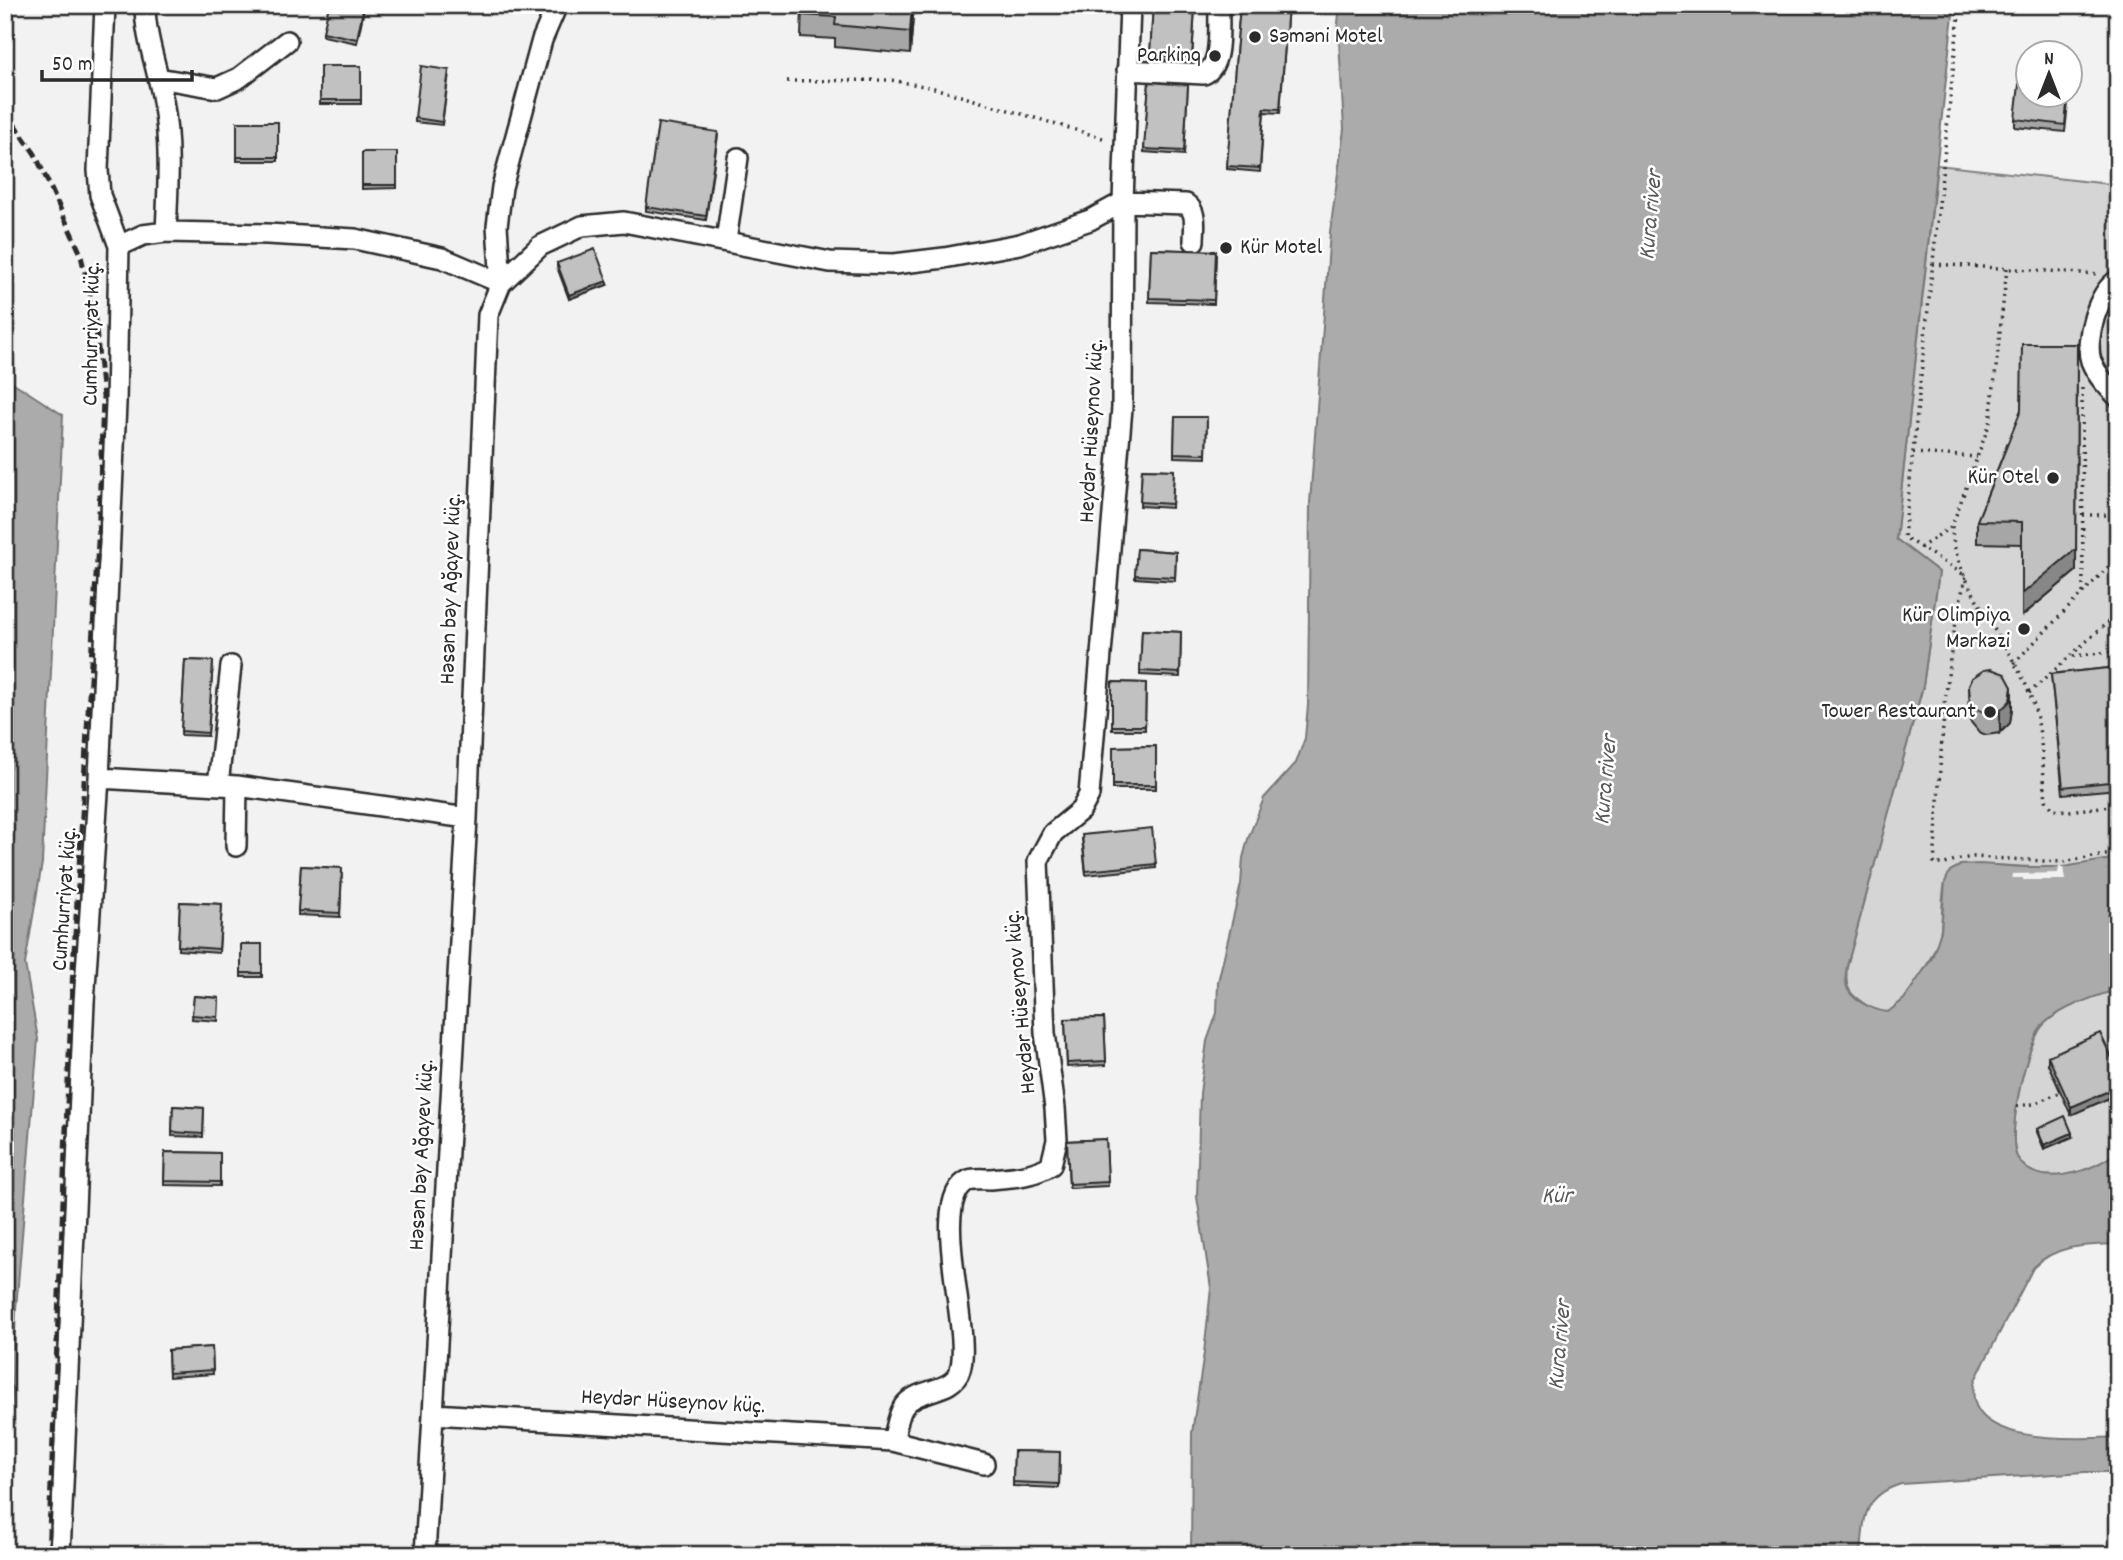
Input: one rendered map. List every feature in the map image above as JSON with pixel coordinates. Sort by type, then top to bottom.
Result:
[{"type":"street","points":[[105,5],[98,170],[100,195],[119,246],[143,235],[166,232],[355,239],[442,258],[501,283],[497,226],[502,187],[542,40],[557,5]]},
{"type":"street","points":[[145,5],[145,23],[167,134],[166,232]]},
{"type":"street","name":"Heydər Hüseynov küç.","points":[[433,1414],[893,1441],[904,1406],[928,1390],[946,1387],[960,1371],[962,1338],[950,1241],[952,1206],[960,1186],[970,1179],[1035,1174],[1051,1165],[1057,1140],[1045,1033],[1038,861],[1053,833],[1081,810],[1089,795],[1122,408],[1123,202],[1130,5]]},
{"type":"street","points":[[1127,70],[1204,74],[1212,70],[1216,62],[1219,10]]},
{"type":"street","points":[[158,78],[217,88],[239,78],[287,41]]},
{"type":"street","points":[[726,241],[738,158]]},
{"type":"street","points":[[1123,202],[1186,204],[1192,208],[1195,215],[1194,241]]},
{"type":"street","name":"Həsən bəy Ağayev küç.","points":[[425,1555],[467,818],[488,315],[501,283],[540,246],[582,226],[624,222],[830,262],[894,264],[1020,244],[1090,220],[1123,202]]},
{"type":"street","name":"Cumhurriyət küç.","points":[[60,1555],[84,1002],[99,778],[116,404],[119,246]]},
{"type":"street","points":[[2111,277],[2092,326],[2091,359],[2099,376],[2118,397]]},
{"type":"street","points":[[231,666],[227,786],[236,846]]},
{"type":"street","points":[[99,778],[227,786],[467,818]]},
{"type":"street","points":[[893,1441],[984,1464]]},
{"type":"path","points":[[1960,5],[1903,537],[1966,576]]},
{"type":"path","points":[[787,81],[891,80],[934,88],[1125,145]]},
{"type":"path","points":[[1933,264],[2111,277]]},
{"type":"path","points":[[2007,268],[1990,422],[1952,526],[1952,542],[1966,576],[2029,693],[2037,717],[2046,800],[2053,809],[2069,811],[2118,805]]},
{"type":"path","points":[[2083,593],[2082,388],[2099,376]]},
{"type":"path","points":[[1913,453],[1977,457]]},
{"type":"path","points":[[2083,516],[2118,515]]},
{"type":"path","points":[[1920,548],[1952,526]]},
{"type":"path","points":[[2014,663],[2118,557]]},
{"type":"path","points":[[1966,576],[1954,622],[1949,663],[1934,864],[1973,857],[2062,862],[2118,853]]},
{"type":"path","points":[[2029,693],[2118,613]]},
{"type":"path","points":[[2071,657],[2118,651]]},
{"type":"path","points":[[2017,1106],[2033,1104],[2061,1092]]},
{"type":"shaded area","name":"Kür Olimpiya Mərkəzi","points":[[1937,165],[2118,185],[2118,858],[2064,867],[1960,865],[1944,885],[1940,934],[1927,965],[1902,1001],[1883,1012],[1854,996],[1847,984],[1847,966],[1923,686],[1939,572],[1896,539]]},
{"type":"shaded area","points":[[2118,989],[2118,1151],[2081,1171],[2066,1175],[2038,1174],[2026,1168],[2017,1157],[2014,1146],[2016,1109],[2031,1048],[2045,1023],[2053,1017],[2080,1003]]},
{"type":"water","name":"Kür","points":[[1340,5],[1954,5],[1896,539],[1939,572],[1923,686],[1847,966],[1846,982],[1852,995],[1876,1009],[1888,1012],[1904,999],[1932,958],[1941,931],[1945,882],[1950,871],[1961,865],[2063,867],[2118,858],[2118,989],[2070,1007],[2045,1023],[2038,1033],[2020,1088],[2014,1146],[2017,1157],[2026,1168],[2051,1176],[2081,1171],[2118,1151],[2118,1244],[2072,1247],[2052,1254],[2033,1268],[1975,1380],[1975,1402],[1985,1417],[2002,1428],[2025,1434],[2051,1438],[2118,1437],[2118,1472],[1901,1484],[1888,1489],[1872,1502],[1865,1520],[1861,1555],[1191,1555],[1192,1433],[1211,1288],[1197,1197],[1200,1093],[1207,1041],[1217,1013],[1218,982],[1241,884],[1248,839],[1264,798],[1296,763],[1305,738],[1308,705],[1310,503],[1330,232],[1344,129],[1338,23]]},
{"type":"water","points":[[6,378],[63,415],[42,863],[25,964],[38,1039],[16,1309],[5,1555]]},
{"type":"pier","points":[[2059,867],[2063,867],[2065,880],[2012,878],[2012,874],[2058,873]]},
{"type":"building","points":[[329,5],[364,5],[357,39],[323,32]]},
{"type":"building","points":[[802,5],[912,5],[910,32],[835,25],[836,17],[801,15]]},
{"type":"building","points":[[1153,5],[1195,5],[1192,58],[1150,55]]},
{"type":"building","points":[[1240,5],[1288,5],[1280,109],[1264,108],[1260,168],[1227,166]]},
{"type":"building","points":[[320,66],[361,66],[361,100],[320,100]]},
{"type":"building","points":[[421,66],[449,70],[442,122],[415,118]]},
{"type":"building","points":[[1149,82],[1188,85],[1184,151],[1144,149]]},
{"type":"building","points":[[2016,108],[2067,108],[2065,125],[2015,119]]},
{"type":"building","points":[[237,122],[278,122],[278,157],[237,157]]},
{"type":"building","points":[[658,123],[718,132],[706,216],[646,207]]},
{"type":"building","points":[[362,152],[397,152],[397,185],[362,185]]},
{"type":"building","points":[[595,249],[607,281],[569,295],[557,263]]},
{"type":"building","points":[[1151,249],[1216,251],[1214,300],[1149,298]]},
{"type":"building","points":[[2022,344],[2077,344],[2076,549],[2022,594],[2022,522],[1977,521],[2021,410]]},
{"type":"building","points":[[1175,417],[1207,417],[1206,454],[1174,453]]},
{"type":"building","points":[[1142,469],[1174,470],[1172,504],[1140,502]]},
{"type":"building","points":[[1137,549],[1176,552],[1175,577],[1135,575]]},
{"type":"building","points":[[1142,630],[1181,632],[1180,673],[1140,671]]},
{"type":"building","points":[[185,660],[213,661],[208,733],[181,731]]},
{"type":"building","points":[[2118,667],[2118,781],[2063,787],[2051,674]]},
{"type":"building","points":[[1991,669],[2005,674],[2012,687],[2010,701],[2000,711],[1986,713],[1979,710],[1970,699],[1969,685],[1972,678]]},
{"type":"building","points":[[1112,682],[1146,683],[1145,726],[1112,726]]},
{"type":"building","points":[[1156,746],[1156,785],[1113,785],[1113,747]]},
{"type":"building","points":[[1152,828],[1156,864],[1086,871],[1082,835]]},
{"type":"building","points":[[301,866],[342,868],[340,913],[298,911]]},
{"type":"building","points":[[180,902],[222,904],[219,949],[178,946]]},
{"type":"building","points":[[241,944],[262,944],[262,973],[241,973]]},
{"type":"building","points":[[194,996],[219,998],[218,1017],[192,1015]]},
{"type":"building","points":[[1104,1018],[1106,1061],[1067,1063],[1065,1019]]},
{"type":"building","points":[[2100,1033],[2118,1071],[2118,1087],[2071,1107],[2048,1056]]},
{"type":"building","points":[[173,1106],[204,1108],[203,1134],[172,1132]]},
{"type":"building","points":[[2065,1116],[2072,1133],[2044,1145],[2037,1129]]},
{"type":"building","points":[[1106,1139],[1108,1182],[1069,1184],[1067,1141]]},
{"type":"building","points":[[165,1152],[220,1153],[220,1182],[164,1181]]},
{"type":"building","points":[[212,1347],[213,1370],[169,1373],[168,1350]]},
{"type":"building","points":[[1014,1451],[1060,1452],[1059,1484],[1013,1482]]},
{"type":"railway","points":[[5,111],[35,154],[80,252],[94,310],[103,397],[98,542],[72,986],[48,1555]]},
{"type":"place","name":"Səməni Motel","points":[[1255,37]]},
{"type":"place","name":"Parkinq","points":[[1215,56]]},
{"type":"place","name":"Kür Motel","points":[[1226,248]]},
{"type":"place","name":"Kür Otel","points":[[2053,478]]},
{"type":"place","name":"Kür Olimpiya Mərkəzi","points":[[2024,629]]},
{"type":"place","name":"Tower Restaurant","points":[[1990,712]]},
{"type":"water label","name":"Kura river","points":[[1652,215]]},
{"type":"water label","name":"Kura river","points":[[1607,780]]},
{"type":"water label","name":"Kura river","points":[[1561,1345]]}]
